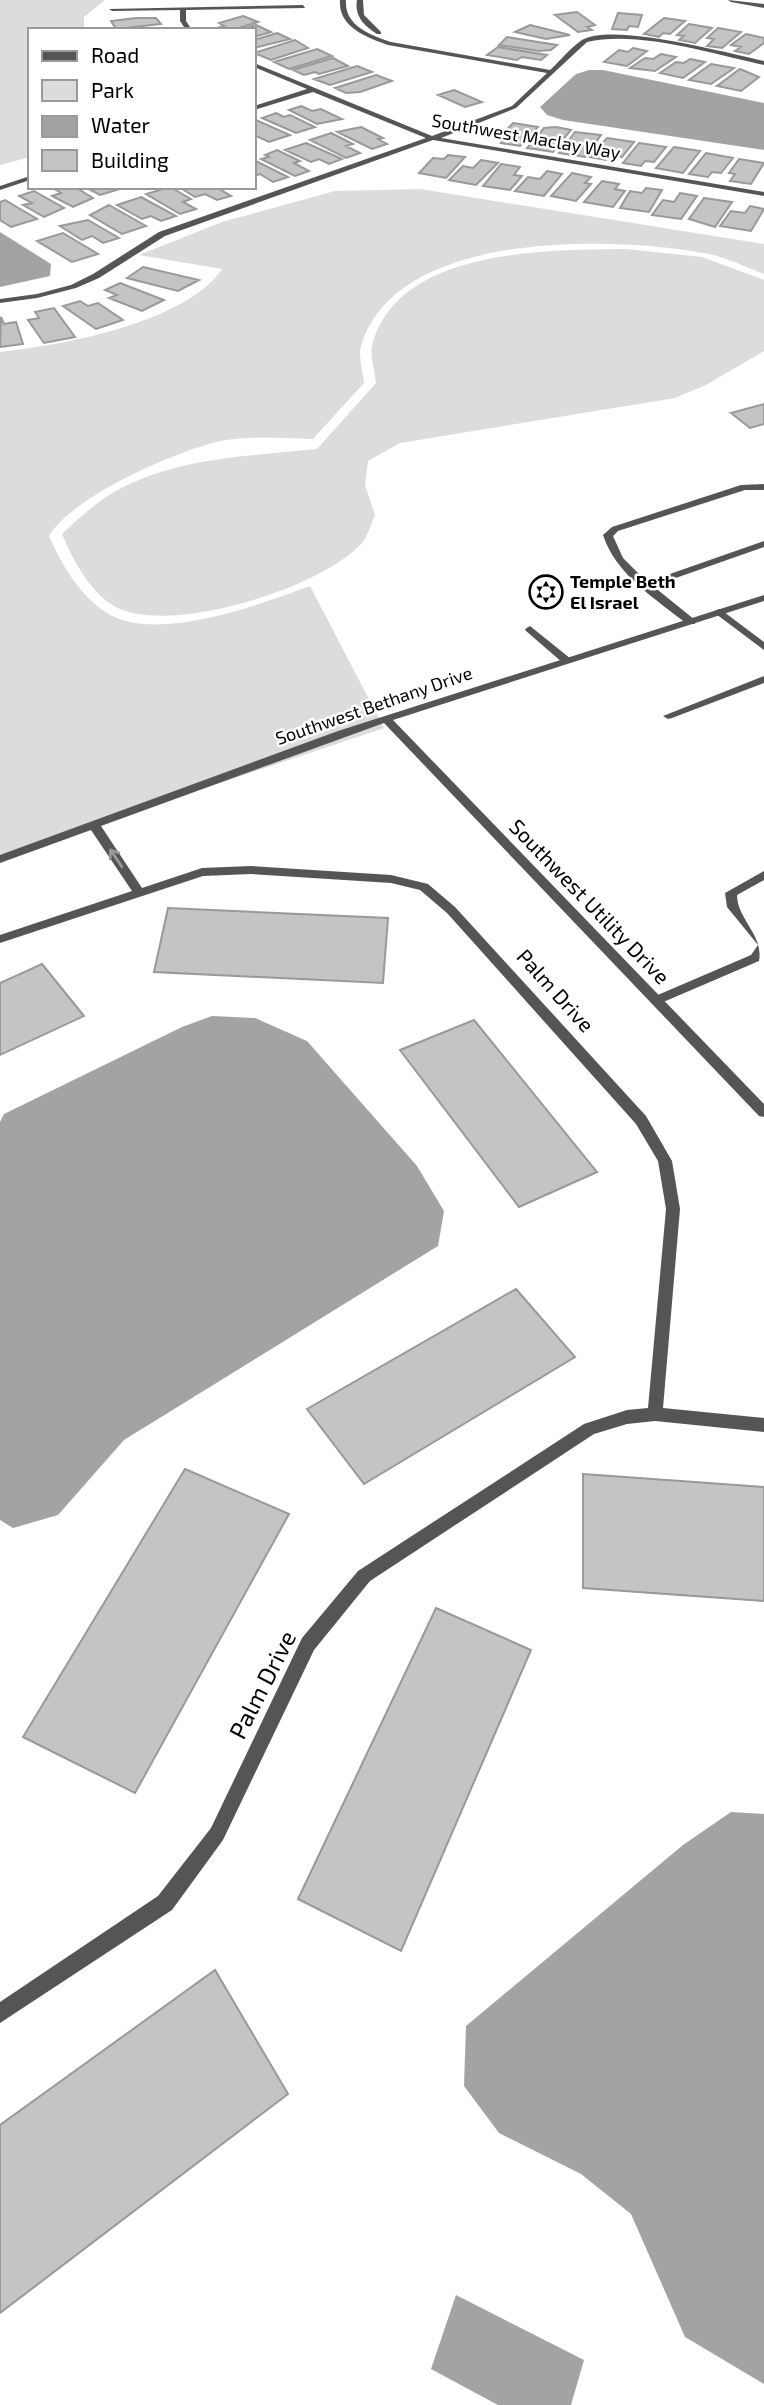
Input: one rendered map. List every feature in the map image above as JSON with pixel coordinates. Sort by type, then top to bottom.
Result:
[{"type":"street","points":[[343,0],[341,6],[345,18],[366,34],[405,49],[551,72]]},
{"type":"street","points":[[360,0],[359,11],[373,29],[392,39],[430,52]]},
{"type":"street","points":[[731,0],[764,6]]},
{"type":"street","points":[[112,9],[303,7]]},
{"type":"street","points":[[183,8],[183,22],[188,28]]},
{"type":"street","points":[[0,301],[75,285],[94,278],[139,245],[162,234],[514,107],[585,41],[607,36],[764,64]]},
{"type":"street","name":"Southwest Maclay Way","points":[[256,66],[432,138],[764,194]]},
{"type":"street","points":[[256,107],[311,90]]},
{"type":"street","points":[[0,188],[28,179]]},
{"type":"street","points":[[691,622],[619,561],[610,547],[608,535],[615,528],[744,487],[764,487]]},
{"type":"street","points":[[647,585],[764,544]]},
{"type":"street","name":"Southwest Bethany Drive","points":[[0,859],[386,719],[764,598]]},
{"type":"street","points":[[720,612],[764,647]]},
{"type":"street","points":[[530,629],[567,661]]},
{"type":"street","points":[[668,716],[764,679]]},
{"type":"street","name":"Southwest Utility Drive","points":[[386,719],[764,1112]]},
{"type":"street","points":[[94,825],[138,891]]},
{"type":"street","name":"Palm Drive","points":[[0,939],[138,891],[202,872],[251,870],[379,878],[424,887],[451,910],[641,1120],[665,1161],[673,1209],[655,1414]]},
{"type":"street","points":[[657,1000],[755,958],[764,945],[731,904],[731,893],[764,875]]},
{"type":"street","name":"Palm Drive","points":[[0,2013],[165,1903],[217,1834],[308,1644],[364,1576],[589,1429],[627,1417],[655,1414],[764,1425]]},
{"type":"green space","points":[[0,0],[105,0],[84,17],[84,28],[28,28],[28,158],[0,165]]},
{"type":"green space","points":[[420,189],[764,244],[764,274],[712,254],[616,244],[563,244],[510,250],[460,261],[416,280],[382,308],[360,350],[364,383],[313,439],[252,438],[216,442],[150,466],[79,506],[61,521],[49,536],[66,568],[88,597],[107,613],[127,621],[179,623],[208,618],[310,586],[384,728],[0,857],[0,352],[88,337],[152,317],[181,304],[205,288],[222,269],[139,255],[222,222],[335,191]]},
{"type":"green space","points":[[626,249],[702,257],[764,280],[764,351],[706,385],[675,398],[400,443],[368,461],[365,485],[375,515],[361,544],[314,576],[246,602],[210,611],[145,615],[120,609],[110,603],[92,587],[78,566],[62,534],[103,499],[128,485],[179,467],[206,461],[317,449],[376,383],[372,346],[387,314],[411,290],[443,273],[479,261],[518,254]]},
{"type":"water","points":[[603,70],[764,103],[764,150],[563,120],[547,115],[540,107],[576,74]]},
{"type":"water","points":[[0,232],[51,264],[50,276],[0,287]]},
{"type":"water","points":[[212,1016],[255,1018],[307,1041],[417,1166],[444,1211],[438,1246],[124,1440],[58,1515],[13,1528],[0,1520],[0,1122],[4,1114],[182,1027]]},
{"type":"water","points":[[731,1812],[764,1814],[764,2384],[685,2337],[631,2214],[581,2174],[499,2133],[464,2086],[466,2026],[683,1845]]},
{"type":"water","points":[[456,2295],[584,2360],[571,2405],[498,2405],[431,2369]]},
{"type":"building","points":[[577,12],[595,25],[587,27],[592,30],[578,32],[555,15]]},
{"type":"building","points":[[618,13],[642,15],[638,27],[629,26],[627,30],[612,29]]},
{"type":"building","points":[[243,16],[258,22],[238,28],[217,28],[224,26],[219,23]]},
{"type":"building","points":[[156,18],[161,24],[115,28],[111,21]]},
{"type":"building","points":[[664,18],[685,21],[670,34],[663,33],[659,37],[644,34]]},
{"type":"building","points":[[689,24],[712,28],[695,43],[679,40],[684,36],[677,35]]},
{"type":"building","points":[[256,25],[271,32],[256,36],[256,28],[246,28]]},
{"type":"building","points":[[530,25],[570,35],[546,39],[515,32]]},
{"type":"building","points":[[718,28],[741,32],[722,48],[707,46],[714,39],[707,38]]},
{"type":"building","points":[[277,33],[290,39],[256,48],[256,39]]},
{"type":"building","points":[[746,34],[764,38],[764,43],[749,54],[735,51],[741,47],[731,45]]},
{"type":"building","points":[[507,37],[557,45],[551,50],[539,51],[499,45]]},
{"type":"building","points":[[295,40],[308,48],[271,60],[256,52]]},
{"type":"building","points":[[498,47],[547,55],[541,60],[522,57],[517,60],[487,55]]},
{"type":"building","points":[[633,48],[647,51],[627,66],[604,62],[619,50],[628,52]]},
{"type":"building","points":[[317,49],[332,56],[289,69],[274,62]]},
{"type":"building","points":[[661,54],[676,57],[655,71],[630,68],[645,58],[653,59]]},
{"type":"building","points":[[333,58],[348,66],[319,74],[315,72],[304,75],[293,70]]},
{"type":"building","points":[[690,59],[705,62],[683,78],[660,73],[676,62],[684,63]]},
{"type":"building","points":[[711,64],[734,68],[711,84],[689,80]]},
{"type":"building","points":[[357,66],[372,72],[330,85],[314,79]]},
{"type":"building","points":[[740,69],[759,77],[741,91],[717,86]]},
{"type":"building","points":[[376,75],[392,81],[360,92],[346,93],[335,88]]},
{"type":"building","points":[[454,90],[482,102],[465,107],[438,95]]},
{"type":"building","points":[[301,106],[312,111],[321,109],[342,119],[317,124],[289,110]]},
{"type":"building","points":[[276,113],[284,117],[290,115],[315,127],[296,133],[262,118]]},
{"type":"building","points":[[256,120],[290,135],[269,142],[256,136]]},
{"type":"building","points":[[513,123],[538,127],[520,146],[501,143],[506,138],[500,137]]},
{"type":"building","points":[[361,127],[383,138],[378,139],[387,144],[372,149],[337,132]]},
{"type":"building","points":[[544,128],[571,130],[553,152],[527,148]]},
{"type":"building","points":[[575,132],[601,135],[585,157],[559,153]]},
{"type":"building","points":[[331,133],[353,144],[346,146],[360,153],[346,158],[310,140]]},
{"type":"building","points":[[607,138],[634,142],[622,157],[609,155],[606,160],[590,157]]},
{"type":"building","points":[[306,143],[342,159],[329,164],[319,159],[311,162],[285,150]]},
{"type":"building","points":[[639,143],[666,147],[654,162],[645,161],[641,166],[623,163]]},
{"type":"building","points":[[674,147],[700,151],[683,173],[656,168]]},
{"type":"building","points":[[277,150],[300,161],[294,163],[309,171],[295,176],[261,159],[269,157],[265,155]]},
{"type":"building","points":[[706,153],[733,158],[721,173],[712,172],[708,177],[689,174]]},
{"type":"building","points":[[448,155],[465,157],[446,178],[419,173],[433,158],[444,159]]},
{"type":"building","points":[[739,159],[764,163],[751,184],[730,181],[735,174],[729,173]]},
{"type":"building","points":[[481,160],[498,163],[476,185],[449,180],[463,166],[473,168]]},
{"type":"building","points":[[256,161],[288,177],[273,182],[260,174],[256,175]]},
{"type":"building","points":[[501,164],[520,167],[514,175],[522,176],[510,190],[483,186]]},
{"type":"building","points":[[547,171],[562,174],[544,196],[515,191],[528,177],[540,179]]},
{"type":"building","points":[[572,173],[591,177],[585,183],[591,184],[576,201],[551,196]]},
{"type":"building","points":[[602,181],[619,184],[615,189],[625,191],[613,207],[584,202]]},
{"type":"building","points":[[646,188],[662,190],[649,212],[620,208],[630,191],[642,193]]},
{"type":"building","points":[[54,189],[78,189],[93,198],[73,207],[52,196],[61,193]]},
{"type":"building","points":[[89,189],[120,189],[100,195]]},
{"type":"building","points":[[174,189],[191,199],[183,202],[196,209],[180,214],[146,194]]},
{"type":"building","points":[[182,189],[219,189],[231,196],[217,200],[205,194],[195,197]]},
{"type":"building","points":[[34,191],[64,208],[44,217],[23,205],[32,203],[19,196]]},
{"type":"building","points":[[680,193],[697,196],[681,219],[652,215],[663,200],[674,202]]},
{"type":"building","points":[[141,197],[176,216],[161,221],[151,216],[142,219],[117,205]]},
{"type":"building","points":[[704,198],[732,202],[715,227],[689,219]]},
{"type":"building","points":[[5,200],[37,219],[11,227],[0,220],[0,202]]},
{"type":"building","points":[[109,205],[146,226],[122,234],[90,215]]},
{"type":"building","points":[[750,206],[764,209],[751,231],[720,226],[731,211],[745,213]]},
{"type":"building","points":[[88,220],[119,238],[103,243],[92,236],[82,240],[60,226]]},
{"type":"building","points":[[63,233],[98,254],[72,262],[37,241]]},
{"type":"building","points":[[143,267],[199,280],[178,291],[127,278]]},
{"type":"building","points":[[120,283],[164,300],[142,311],[109,298],[117,295],[105,290]]},
{"type":"building","points":[[80,301],[88,306],[98,303],[123,320],[96,329],[63,306]]},
{"type":"building","points":[[54,308],[75,337],[44,343],[28,320],[39,318],[35,312]]},
{"type":"building","points":[[1,317],[4,324],[16,322],[23,344],[0,347]]},
{"type":"building","points":[[764,404],[764,424],[750,428],[731,413]]},
{"type":"building","points":[[168,908],[388,918],[383,983],[154,972]]},
{"type":"building","points":[[42,964],[84,1016],[0,1055],[0,983]]},
{"type":"building","points":[[474,1020],[597,1172],[519,1207],[400,1050]]},
{"type":"building","points":[[516,1289],[575,1357],[364,1484],[307,1409]]},
{"type":"building","points":[[185,1469],[289,1514],[135,1793],[23,1737]]},
{"type":"building","points":[[583,1474],[764,1487],[764,1601],[583,1588]]},
{"type":"building","points":[[436,1608],[531,1650],[401,1951],[298,1899]]},
{"type":"building","points":[[215,1970],[288,2094],[0,2313],[0,2125]]},
{"type":"place","name":"Temple Beth El Israel","points":[[546,592]]}]
